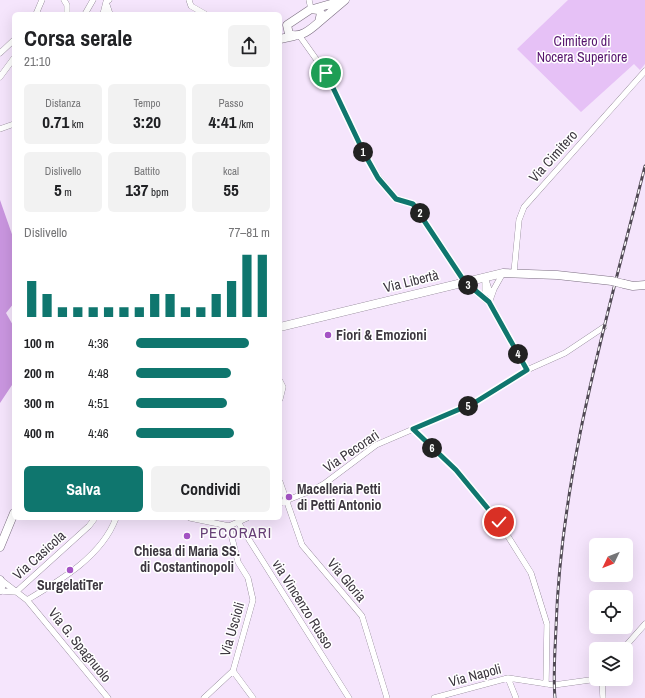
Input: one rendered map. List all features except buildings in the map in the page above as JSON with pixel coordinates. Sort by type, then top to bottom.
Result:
[{"type":"main road","points":[[282,30],[287,25],[312,9],[344,0]]},
{"type":"main road","points":[[282,39],[297,36],[319,22],[344,0]]},
{"type":"main road","points":[[312,9],[321,12],[319,22]]},
{"type":"main road","points":[[287,25],[289,34],[297,36]]},
{"type":"main road","name":"Via Libertà","points":[[282,326],[464,281],[503,273],[514,272],[588,277],[633,286],[645,285]]},
{"type":"main road","points":[[0,547],[12,518]]},
{"type":"main road","points":[[0,580],[2,585],[0,591]]},
{"type":"street","points":[[37,12],[42,0]]},
{"type":"street","points":[[64,0],[67,5],[67,12]]},
{"type":"street","points":[[86,12],[93,0]]},
{"type":"street","points":[[189,0],[191,6],[202,12]]},
{"type":"street","points":[[309,0],[312,9]]},
{"type":"street","points":[[104,12],[107,1]]},
{"type":"street","points":[[107,1],[110,12]]},
{"type":"street","points":[[297,36],[326,73],[364,153],[378,178],[396,199],[413,204],[464,281],[487,301],[527,370]]},
{"type":"street","points":[[0,53],[12,42]]},
{"type":"street","points":[[0,77],[12,61]]},
{"type":"street","name":"Via Cimitero","points":[[514,272],[517,231],[524,207],[645,71]]},
{"type":"street","points":[[0,129],[12,125]]},
{"type":"street","points":[[487,301],[503,273]]},
{"type":"street","points":[[485,277],[487,301]]},
{"type":"street","points":[[485,277],[491,296]]},
{"type":"street","name":"Via Pecorari","points":[[282,502],[313,490],[376,446],[474,403],[527,370],[565,353],[604,327]]},
{"type":"street","points":[[413,429],[456,470],[499,522],[530,573],[547,624],[546,684]]},
{"type":"street","name":"Via Gloria","points":[[282,487],[302,545],[362,616],[387,698]]},
{"type":"street","name":"Via Casicola","points":[[16,592],[89,526],[94,520]]},
{"type":"street","points":[[27,600],[66,575],[99,547],[111,531],[115,520]]},
{"type":"street","points":[[200,520],[229,526],[242,520]]},
{"type":"street","name":"via Vincenzo Russo","points":[[238,522],[349,698]]},
{"type":"street","name":"Via Uscioli","points":[[204,698],[233,671],[253,600],[248,578],[238,562],[229,526]]},
{"type":"street","name":"Via G. Spagnuolo","points":[[0,580],[27,600],[108,698]]},
{"type":"street","points":[[0,591],[16,592]]},
{"type":"street","points":[[629,642],[645,624]]},
{"type":"street","name":"Via Uscioli","points":[[233,671],[253,698]]},
{"type":"street","points":[[508,678],[516,698]]},
{"type":"street","name":"Via Napoli","points":[[434,698],[448,697],[508,678],[554,685],[589,680]]},
{"type":"street","points":[[602,686],[603,698]]},
{"type":"green space","name":"Cimitero di Nocera Superiore","points":[[568,0],[645,0],[645,64],[640,70],[634,64],[581,112],[517,49]]},
{"type":"shaded area","points":[[0,200],[12,234],[12,306],[6,313],[12,324],[12,385],[0,403]]},
{"type":"railway","points":[[555,698],[554,663],[560,569],[576,453],[601,338],[645,166]]},
{"type":"place","name":"Fiori & Emozioni","points":[[328,335]]},
{"type":"place","name":"Macelleria Petti di Petti Antonio","points":[[289,497]]},
{"type":"place","name":"Chiesa di Maria SS. di Costantinopoli","points":[[187,536]]},
{"type":"place","name":"SurgelatiTer","points":[[70,570]]},
{"type":"district","name":"PECORARI","points":[[236,532]]},
{"type":"route","points":[[326,73],[346,112],[364,153],[378,178],[396,199],[413,204],[432,235],[464,281],[489,302],[527,370],[474,403],[413,429],[456,470],[499,522]]}]
